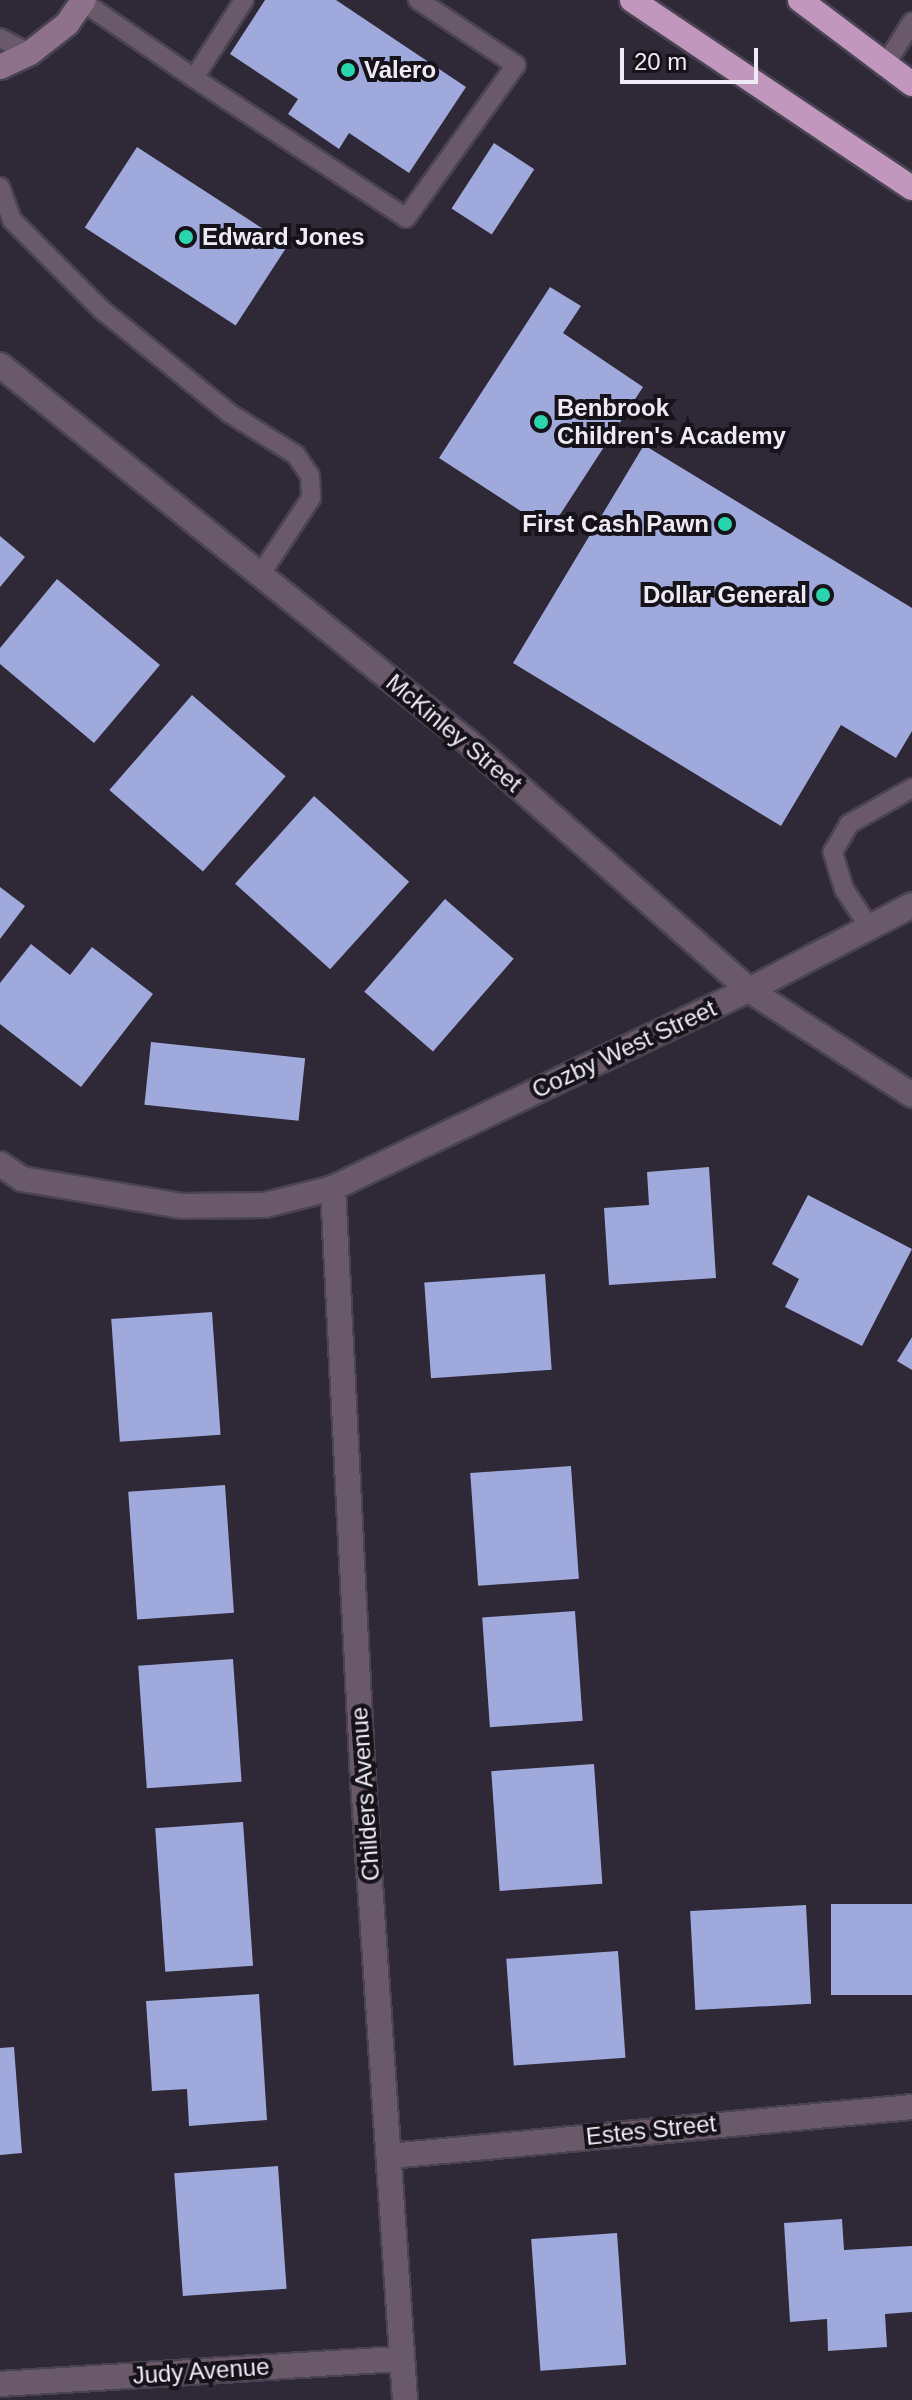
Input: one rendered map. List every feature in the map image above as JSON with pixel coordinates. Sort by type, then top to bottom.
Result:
[{"type":"highway","points":[[632,0],[912,188]]},
{"type":"highway","points":[[800,0],[884,67],[912,84]]},
{"type":"street","points":[[0,67],[30,53],[67,24],[84,1]]},
{"type":"street","name":"McKinley Street","points":[[0,365],[468,742],[749,990],[912,1095]]},
{"type":"street","name":"Cozby West Street","points":[[0,1164],[22,1179],[181,1206],[265,1205],[333,1188],[749,990],[912,905]]},
{"type":"street","name":"Childers Avenue","points":[[333,1188],[363,1780],[405,2400]]},
{"type":"street","name":"Estes Street","points":[[390,2156],[912,2107]]},
{"type":"street","name":"Judy Avenue","points":[[0,2384],[402,2359]]},
{"type":"lane","points":[[194,78],[244,0]]},
{"type":"lane","points":[[84,1],[406,218],[516,65],[418,0]]},
{"type":"lane","points":[[884,67],[912,22]]},
{"type":"lane","points":[[0,38],[30,53]]},
{"type":"lane","points":[[0,187],[12,220],[102,310],[229,413],[296,455],[310,476],[311,498],[260,575]]},
{"type":"lane","points":[[869,927],[844,889],[833,852],[849,824],[912,788]]},
{"type":"building","points":[[265,0],[336,0],[466,87],[409,173],[349,133],[339,149],[288,114],[298,99],[230,54]]},
{"type":"building","points":[[494,143],[534,169],[492,235],[452,208]]},
{"type":"building","name":"Edward Jones","points":[[137,147],[288,245],[236,326],[85,228]]},
{"type":"building","name":"Benbrook Children's Academy","points":[[550,287],[581,306],[563,333],[643,387],[550,530],[439,458]]},
{"type":"building","points":[[644,445],[912,608],[912,731],[896,758],[841,725],[781,826],[513,663]]},
{"type":"building","points":[[0,536],[25,557],[0,587]]},
{"type":"building","points":[[57,579],[160,665],[94,743],[0,664],[0,648]]},
{"type":"building","points":[[192,695],[286,776],[203,871],[109,790]]},
{"type":"building","points":[[314,796],[409,882],[330,969],[235,884]]},
{"type":"building","points":[[0,887],[25,906],[0,939]]},
{"type":"building","points":[[445,899],[514,959],[433,1052],[364,992]]},
{"type":"building","points":[[31,944],[70,975],[92,947],[153,994],[81,1087],[0,1024],[0,983]]},
{"type":"building","points":[[151,1042],[305,1058],[299,1121],[144,1105]]},
{"type":"building","points":[[709,1167],[716,1278],[609,1285],[604,1208],[649,1205],[647,1172]]},
{"type":"building","points":[[808,1195],[912,1249],[862,1346],[785,1307],[799,1279],[772,1264]]},
{"type":"building","points":[[545,1274],[552,1370],[431,1378],[424,1282]]},
{"type":"building","points":[[212,1312],[221,1435],[120,1442],[111,1319]]},
{"type":"building","points":[[912,1337],[912,1370],[897,1361]]},
{"type":"building","points":[[571,1466],[579,1579],[478,1586],[470,1473]]},
{"type":"building","points":[[225,1485],[234,1613],[137,1619],[128,1492]]},
{"type":"building","points":[[575,1611],[583,1721],[490,1727],[482,1617]]},
{"type":"building","points":[[233,1659],[242,1782],[147,1788],[138,1666]]},
{"type":"building","points":[[594,1764],[602,1884],[500,1891],[491,1771]]},
{"type":"building","points":[[243,1822],[253,1966],[165,1972],[155,1828]]},
{"type":"building","points":[[831,1904],[912,1904],[912,1995],[831,1995]]},
{"type":"building","points":[[806,1905],[811,2004],[695,2010],[690,1911]]},
{"type":"building","points":[[618,1951],[625,2058],[514,2066],[506,1959]]},
{"type":"building","points":[[259,1994],[267,2120],[189,2126],[187,2089],[152,2091],[146,2001]]},
{"type":"building","points":[[14,2047],[22,2153],[0,2155],[0,2048]]},
{"type":"building","points":[[278,2166],[287,2289],[183,2296],[174,2173]]},
{"type":"building","points":[[842,2219],[844,2250],[912,2246],[912,2312],[885,2314],[887,2347],[828,2351],[827,2319],[790,2322],[784,2223]]},
{"type":"building","points":[[617,2233],[626,2365],[540,2371],[531,2239]]},
{"type":"place","name":"Valero","points":[[348,70]]},
{"type":"place","name":"Edward Jones","points":[[186,237]]},
{"type":"place","name":"Benbrook Children's Academy","points":[[541,422]]},
{"type":"place","name":"First Cash Pawn","points":[[725,524]]},
{"type":"place","name":"Dollar General","points":[[823,595]]}]
